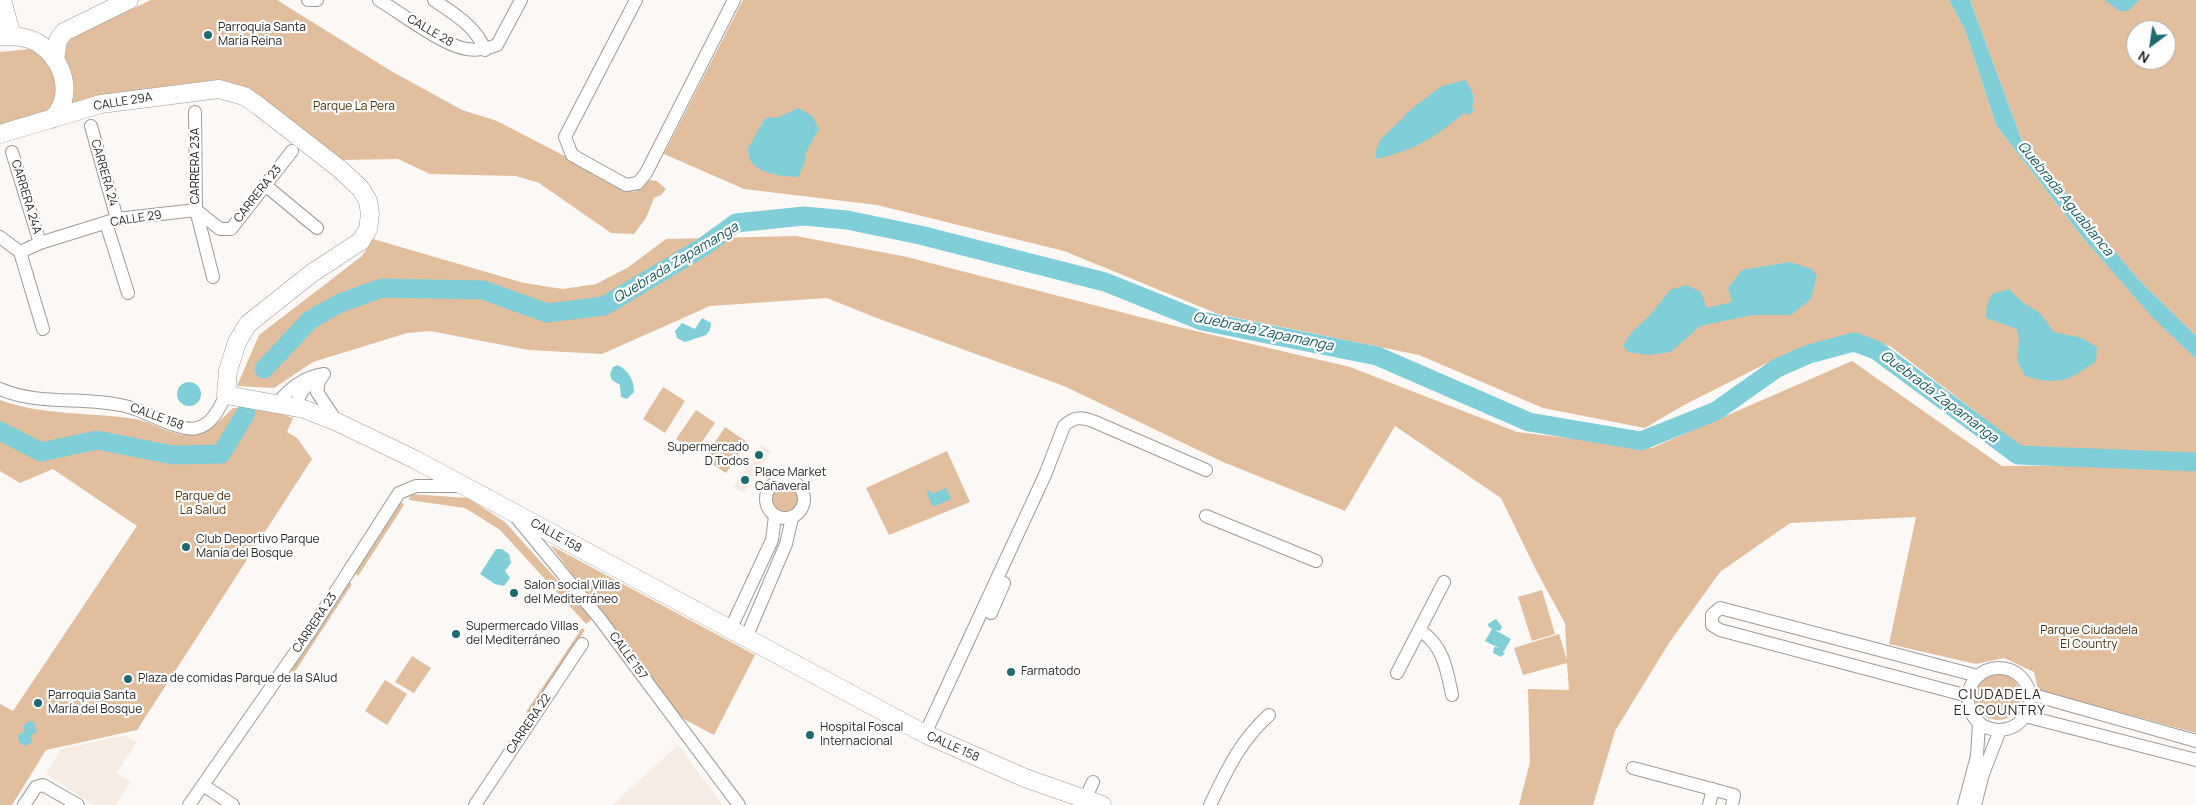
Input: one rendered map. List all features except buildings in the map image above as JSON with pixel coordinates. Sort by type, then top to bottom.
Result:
[{"type":"street","points":[[2,0],[6,36],[37,42],[55,60],[66,86],[80,97],[101,104]]},
{"type":"street","points":[[55,60],[58,40],[64,32],[129,0]]},
{"type":"street","name":"CALLE 28","points":[[379,0],[453,45],[467,49],[485,50],[481,38],[469,25],[434,0]]},
{"type":"street","points":[[485,50],[497,45],[521,0]]},
{"type":"street","points":[[636,0],[566,137],[572,155],[626,184],[638,183],[646,173],[734,0]]},
{"type":"street","points":[[52,119],[63,104],[66,86]]},
{"type":"street","name":"CALLE 29A","points":[[0,134],[101,104],[219,89],[244,96],[260,106],[341,170],[361,189],[368,201],[370,214],[368,229],[361,240],[312,273],[248,324],[237,342],[228,371],[226,395]]},
{"type":"street","name":"CARRERA 23A","points":[[195,112],[196,210],[213,277]]},
{"type":"street","name":"CARRERA 24","points":[[91,126],[128,293]]},
{"type":"street","name":"CARRERA 23","points":[[196,210],[220,229],[231,230],[292,151]]},
{"type":"street","name":"CARRERA 24A","points":[[12,152],[40,243]]},
{"type":"street","points":[[265,185],[317,228]]},
{"type":"street","name":"CALLE 29","points":[[20,252],[40,243],[112,221],[196,210]]},
{"type":"street","points":[[0,237],[20,252],[43,329]]},
{"type":"street","points":[[277,404],[296,384],[304,379],[324,374]]},
{"type":"street","points":[[294,406],[309,384],[324,374]]},
{"type":"street","points":[[324,374],[319,381],[317,392],[337,422]]},
{"type":"street","name":"CALLE 158","points":[[0,390],[15,396],[99,401],[125,406],[190,429],[206,425],[213,418],[226,395],[294,406],[337,422],[512,511],[925,734],[973,757],[1102,805]]},
{"type":"street","points":[[991,613],[1042,496],[1064,426],[1074,418],[1106,426],[1206,470]]},
{"type":"street","points":[[788,480],[798,486],[804,497],[802,511],[792,518],[775,516],[767,508],[765,496],[767,490],[776,482],[788,480]]},
{"type":"street","name":"CARRERA 23","points":[[189,805],[311,630],[399,493],[416,486],[463,486]]},
{"type":"street","points":[[925,734],[1042,496]]},
{"type":"street","name":"CALLE 157","points":[[512,511],[600,619],[739,805]]},
{"type":"street","points":[[738,634],[772,540],[775,516]]},
{"type":"street","points":[[1206,516],[1316,561]]},
{"type":"street","points":[[738,634],[786,544],[792,518]]},
{"type":"street","points":[[1398,673],[1444,582]]},
{"type":"street","points":[[1968,696],[1720,630],[1712,625],[1712,615],[1720,608],[1978,676]]},
{"type":"street","points":[[1419,630],[1431,637],[1440,653],[1446,668],[1452,695]]},
{"type":"street","name":"CARRERA 22","points":[[475,805],[582,644]]},
{"type":"street","points":[[1991,669],[2006,669],[2024,681],[2030,694],[2030,702],[2025,716],[2014,726],[2000,730],[1992,729],[1979,722],[1970,710],[1968,696],[1973,682],[1978,676],[1991,669]]},
{"type":"street","points":[[2030,694],[2196,741]]},
{"type":"street","points":[[1216,799],[1236,752],[1250,732],[1269,715]]},
{"type":"street","points":[[2025,716],[2196,760]]},
{"type":"street","points":[[1964,805],[1976,756],[1979,722]]},
{"type":"street","points":[[1975,805],[1982,774],[2000,730]]},
{"type":"street","points":[[1633,768],[1734,795],[1732,805]]},
{"type":"street","points":[[1084,799],[1094,782]]},
{"type":"street","points":[[203,785],[233,805]]},
{"type":"street","points":[[24,805],[36,787],[47,786],[78,805]]},
{"type":"street","points":[[1709,805],[1713,790]]},
{"type":"shaded area","points":[[762,444],[771,452],[744,493],[733,487]]},
{"type":"shaded area","points":[[125,735],[137,742],[117,773],[131,782],[115,805],[93,805],[46,774],[61,749]]},
{"type":"shaded area","points":[[678,745],[723,805],[612,805]]},
{"type":"green space","name":"Parque La Pera","points":[[151,0],[277,0],[391,71],[462,110],[497,121],[634,192],[648,180],[657,181],[666,189],[661,195],[654,198],[646,218],[634,234],[611,233],[539,183],[516,176],[430,174],[398,159],[341,160],[219,83],[163,87],[136,92],[81,105],[0,128],[0,52],[30,49],[63,41]]},
{"type":"green space","points":[[743,0],[1949,0],[1965,30],[1996,125],[2083,238],[2153,317],[2196,359],[2196,460],[2023,448],[1890,346],[1847,336],[1789,352],[1684,405],[1645,428],[1543,408],[1419,355],[1218,314],[1064,251],[877,205],[744,189],[664,154]]},
{"type":"green space","points":[[1970,0],[2196,0],[2196,336],[2139,280],[2022,141]]},
{"type":"green space","name":"Parque Ciudadela El Country","points":[[796,236],[907,257],[1179,327],[1350,367],[1517,432],[1652,448],[1852,361],[2002,466],[2196,464],[2196,733],[2038,690],[2034,672],[2004,658],[1976,664],[1889,644],[1916,517],[1790,523],[1720,572],[1669,643],[1615,731],[1593,805],[1519,805],[1530,762],[1528,689],[1569,690],[1567,663],[1523,675],[1514,648],[1559,634],[1567,660],[1565,623],[1537,572],[1501,498],[1395,426],[1345,511],[1223,462],[1064,386],[827,298],[710,306],[602,354],[529,350],[430,331],[407,333],[313,362],[274,388],[237,386],[259,335],[362,256],[373,239],[524,283],[563,289],[596,284],[627,268],[666,239]]},
{"type":"green space","points":[[663,387],[685,401],[665,433],[643,419]]},
{"type":"green space","name":"Parque de La Salud","points":[[0,400],[33,409],[135,419],[172,432],[187,435],[200,434],[206,431],[233,408],[266,408],[293,418],[287,432],[297,438],[312,459],[137,730],[46,750],[12,805],[0,805],[0,704],[13,711],[137,526],[53,469],[20,483],[0,471]]},
{"type":"green space","points":[[696,410],[715,423],[695,452],[676,439]]},
{"type":"green space","points":[[725,427],[747,442],[726,473],[704,459]]},
{"type":"green space","points":[[947,451],[970,502],[889,535],[866,488]]},
{"type":"green space","points":[[784,482],[791,483],[796,487],[800,492],[800,506],[796,511],[791,515],[784,516],[777,515],[772,511],[768,506],[767,499],[768,492],[772,487],[777,483]]},
{"type":"green space","points":[[410,494],[468,498],[505,522],[592,619],[586,624],[500,530],[465,508],[409,500]]},
{"type":"green space","points":[[401,502],[404,505],[358,576],[355,574]]},
{"type":"green space","points":[[550,545],[755,655],[714,735],[682,718]]},
{"type":"green space","points":[[348,581],[352,584],[294,673],[290,670]]},
{"type":"green space","points":[[1542,590],[1555,634],[1532,641],[1518,597]]},
{"type":"green space","points":[[582,628],[585,630],[529,714],[526,712]]},
{"type":"green space","points":[[412,656],[431,668],[414,693],[395,682]]},
{"type":"green space","points":[[1993,674],[2003,674],[2017,684],[2021,697],[2017,710],[2011,716],[2003,720],[1993,720],[1979,710],[1975,702],[1975,692],[1985,678]]},
{"type":"green space","points":[[385,680],[407,694],[387,725],[365,711]]},
{"type":"water","name":"Quebrada Aguablanca","points":[[1949,0],[1970,0],[2022,141],[2139,280],[2196,336],[2196,359],[2153,318],[2083,238],[1996,125],[1965,30]]},
{"type":"water","points":[[2105,0],[2139,0],[2128,11],[2119,11]]},
{"type":"water","points":[[1465,80],[1473,96],[1472,106],[1474,110],[1469,115],[1464,113],[1434,136],[1413,147],[1376,159],[1376,150],[1381,139],[1415,106],[1442,86]]},
{"type":"water","points":[[799,108],[812,116],[819,129],[806,152],[804,164],[798,177],[779,175],[759,169],[750,160],[748,148],[766,117],[776,118]]},
{"type":"water","points":[[1790,262],[1812,269],[1817,276],[1811,299],[1791,315],[1752,315],[1700,326],[1671,352],[1648,355],[1628,352],[1623,346],[1631,333],[1651,314],[1670,290],[1686,285],[1701,292],[1707,308],[1732,302],[1728,288],[1742,270]]},
{"type":"water","points":[[2009,289],[2022,302],[2040,313],[2054,332],[2082,338],[2097,347],[2096,361],[2063,380],[2047,381],[2025,376],[2017,360],[2019,339],[2017,329],[1986,318],[1987,305],[1992,294]]},
{"type":"water","points":[[702,318],[711,323],[710,330],[706,335],[685,342],[677,338],[675,331],[682,323],[695,329]]},
{"type":"water","points":[[618,365],[628,373],[633,384],[634,392],[627,399],[621,397],[620,385],[612,380],[610,374],[613,367]]},
{"type":"water","points":[[189,382],[197,386],[201,394],[197,402],[189,406],[181,402],[177,394],[181,386]]},
{"type":"water","points":[[946,488],[951,499],[933,507],[926,492],[930,490],[932,494]]},
{"type":"water","points":[[496,549],[502,549],[509,554],[511,563],[505,571],[510,578],[504,586],[495,584],[480,574]]},
{"type":"water","points":[[1496,619],[1502,627],[1500,631],[1495,630],[1511,639],[1504,651],[1502,651],[1505,653],[1501,657],[1493,653],[1494,647],[1499,648],[1485,641],[1492,629],[1488,624]]},
{"type":"water","points":[[28,721],[34,722],[37,732],[31,735],[32,742],[25,746],[19,742],[18,735],[25,731],[23,727]]},
{"type":"waterway","name":"Quebrada Zapamanga","points":[[264,369],[310,320],[340,303],[382,288],[483,290],[547,313],[604,306],[703,247],[736,223],[804,216],[847,220],[920,235],[1105,282],[1202,321],[1377,356],[1529,422],[1641,441],[1716,411],[1777,368],[1809,354],[1854,342],[1876,350],[2018,455],[2196,462]]},
{"type":"waterway","name":"Quebrada Zapamanga","points":[[0,431],[41,452],[97,440],[173,455],[221,454],[246,413]]},
{"type":"place","name":"Parroquia Santa María Reina","points":[[208,35]]},
{"type":"place","name":"Supermercado D Todos","points":[[759,455]]},
{"type":"place","name":"Place Market Cañaveral","points":[[745,480]]},
{"type":"place","name":"Club Deportivo Parque Manía del Bosque","points":[[186,547]]},
{"type":"place","name":"Salon social Villas del Mediterráneo","points":[[514,593]]},
{"type":"place","name":"Supermercado Villas del Mediterráneo","points":[[456,634]]},
{"type":"place","name":"Farmatodo","points":[[1011,672]]},
{"type":"place","name":"Plaza de comidas Parque de la SAlud","points":[[128,679]]},
{"type":"place","name":"Parroquia Santa María del Bosque","points":[[38,703]]},
{"type":"place","name":"Hospital Foscal Internacional","points":[[810,735]]},
{"type":"district","name":"CIUDADELA EL COUNTRY","points":[[2000,704]]}]
